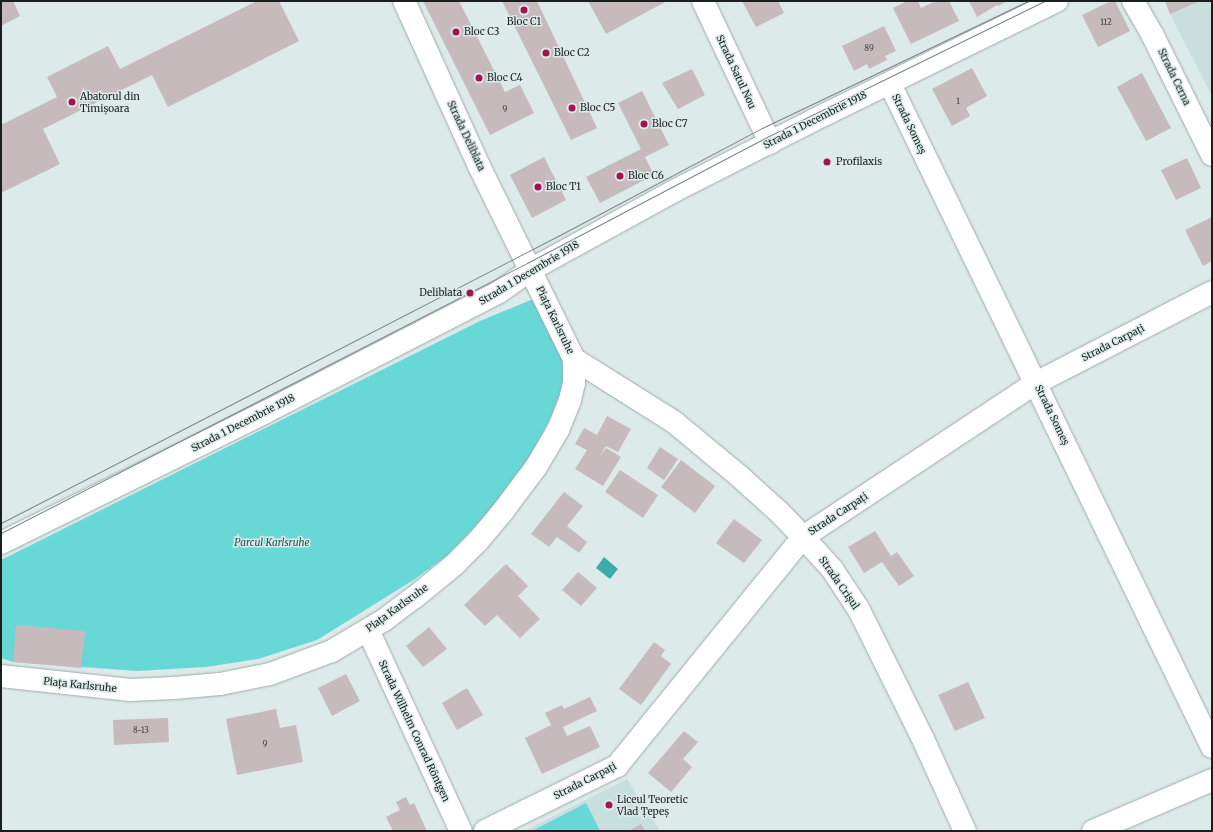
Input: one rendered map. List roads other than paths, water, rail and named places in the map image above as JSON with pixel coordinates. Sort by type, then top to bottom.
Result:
[{"type":"street","name":"Strada Deliblata","points":[[404,1],[479,166],[530,270]]},
{"type":"street","name":"Strada Satul Nou","points":[[703,1],[770,143]]},
{"type":"street","name":"Strada 1 Decembrie 1918","points":[[1,543],[264,413],[499,292],[530,270],[674,191],[1057,1]]},
{"type":"street","name":"Strada Cerna","points":[[1133,1],[1152,34],[1212,155]]},
{"type":"street","name":"Strada Someș","points":[[890,84],[1212,747]]},
{"type":"street","name":"Piața Karlsruhe","points":[[1,676],[130,690],[220,684],[270,674],[332,651],[368,630],[415,597],[455,564],[503,511],[536,467],[558,430],[570,400],[574,383],[574,359],[530,270]]},
{"type":"street","name":"Strada Carpați","points":[[485,831],[617,766],[803,537],[1036,383],[1212,292]]},
{"type":"street","name":"Strada Crișul","points":[[574,359],[674,422],[738,475],[803,537],[832,569],[859,610],[923,740],[965,831]]},
{"type":"street","name":"Strada Wilhelm Conrad Röntgen","points":[[368,630],[461,831]]},
{"type":"street","points":[[1093,831],[1212,780]]},
{"type":"tram line","points":[[1,523],[558,236],[762,128],[1028,1]]},
{"type":"tram line","points":[[1,533],[527,263],[767,137],[1044,1]]},
{"type":"place","name":"Bloc C1","points":[[524,10]]},
{"type":"place","name":"Bloc C3","points":[[456,32]]},
{"type":"place","name":"Bloc C2","points":[[546,53]]},
{"type":"place","name":"Bloc C4","points":[[479,78]]},
{"type":"place","name":"Abatorul din Timișoara","points":[[72,102]]},
{"type":"place","name":"Bloc C5","points":[[572,108]]},
{"type":"place","name":"Bloc C7","points":[[644,124]]},
{"type":"place","name":"Profilaxis","points":[[827,162]]},
{"type":"place","name":"Bloc C6","points":[[620,176]]},
{"type":"place","name":"Bloc T1","points":[[538,187]]},
{"type":"place","name":"Deliblata","points":[[470,293]]},
{"type":"place","name":"Liceul Teoretic Vlad Țepeș","points":[[609,805]]},
{"type":"park label","name":"Parcul Karlsruhe","points":[[272,543]]}]
